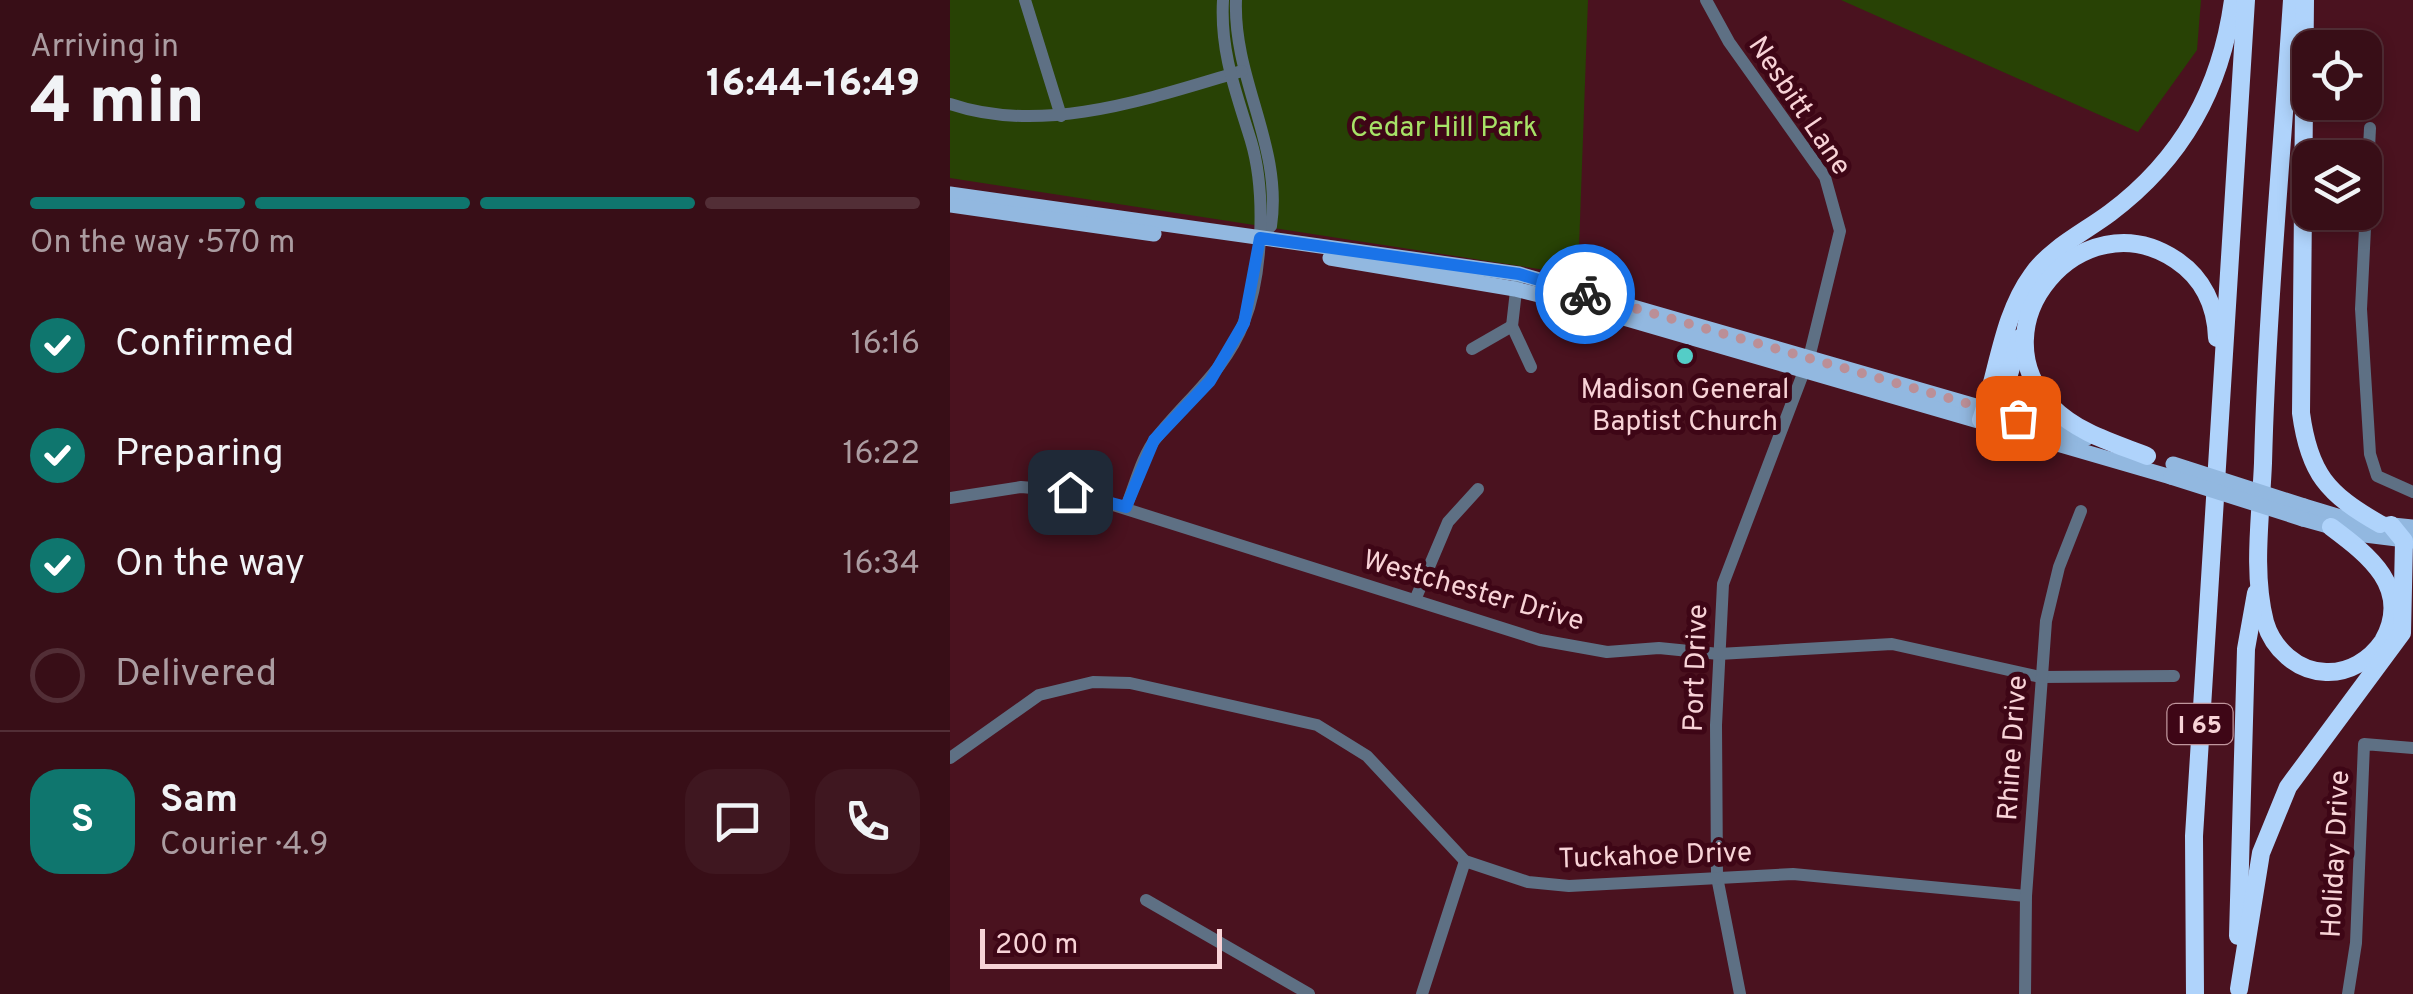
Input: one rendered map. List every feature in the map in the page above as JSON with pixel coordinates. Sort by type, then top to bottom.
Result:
[{"type":"highway","points":[[1990,416],[2014,306],[2029,278],[2049,256],[2127,200],[2171,157],[2219,72],[2234,0]]},
{"type":"highway","name":"I 65","points":[[2195,994],[2194,836],[2246,0]]},
{"type":"highway","name":"I 65","points":[[2239,991],[2237,884],[2242,720],[2246,649],[2260,573],[2265,391],[2292,0]]},
{"type":"highway","points":[[2239,991],[2260,853],[2280,804],[2303,763],[2390,654],[2402,633],[2409,604],[2410,536],[2343,503],[2306,452],[2301,412],[2305,0]]},
{"type":"highway","points":[[1990,416],[2030,308],[2046,278],[2090,248],[2139,244],[2185,267],[2205,290],[2217,331],[2217,453]]},
{"type":"highway","points":[[2030,308],[2027,356],[2046,399],[2090,434],[2147,456]]},
{"type":"highway","points":[[2260,573],[2264,618],[2285,655],[2305,668],[2326,672],[2364,662],[2387,636],[2392,622],[2392,590],[2371,554],[2331,527]]},
{"type":"main road","points":[[950,194],[1517,282],[1990,416],[2304,512],[2386,525]]},
{"type":"main road","points":[[950,205],[1259,243]]},
{"type":"main road","points":[[1990,416],[2147,456],[2172,471]]},
{"type":"main road","points":[[2304,512],[2331,527],[2410,536]]},
{"type":"street","points":[[1025,0],[1061,116]]},
{"type":"street","points":[[1126,507],[1154,440],[1210,381],[1244,323],[1259,243],[1271,226],[1272,164],[1235,73],[1223,0]]},
{"type":"street","points":[[1235,73],[1236,0]]},
{"type":"street","name":"Nesbitt Lane","points":[[1706,0],[1729,42],[1798,134],[1835,204],[1840,230],[1837,255],[1807,363]]},
{"type":"street","points":[[950,104],[1002,117],[1061,116],[1235,73]]},
{"type":"street","points":[[2370,128],[2362,308],[2370,454],[2377,476],[2413,492]]},
{"type":"street","points":[[1517,282],[1512,326],[1531,368]]},
{"type":"street","points":[[1472,348],[1512,326]]},
{"type":"street","name":"Port Drive","points":[[1740,994],[1718,877],[1723,584],[1807,363]]},
{"type":"street","name":"Westchester Drive","points":[[950,498],[1021,487],[1070,492],[1563,645],[1606,652],[1659,648],[1719,654],[1892,644],[2040,677],[2174,676]]},
{"type":"street","points":[[1415,600],[1448,522],[1478,489]]},
{"type":"street","name":"Rhine Drive","points":[[2025,994],[2026,896],[2046,621],[2059,567],[2081,512]]},
{"type":"street","name":"Tuckahoe Drive","points":[[950,758],[1039,695],[1093,682],[1130,683],[1291,716],[1347,743],[1367,756],[1465,862],[1528,882],[1569,886],[1793,874],[2026,896]]},
{"type":"street","name":"Holiday Drive","points":[[2348,994],[2356,943],[2364,744],[2413,748]]},
{"type":"street","points":[[1422,994],[1465,862]]},
{"type":"street","points":[[1146,900],[1309,994]]},
{"type":"green space","name":"Cedar Hill Park","points":[[950,0],[1588,0],[1578,275],[950,178]]},
{"type":"green space","points":[[1841,0],[2201,0],[2197,50],[2138,132]]},
{"type":"way so far","points":[[1585,294],[2018,418]]},
{"type":"place","name":"Madison General Baptist Church","points":[[1685,356]]},
{"type":"route","points":[[1070,492],[1126,507],[1154,440],[1210,381],[1244,323],[1260,238],[1519,274],[1585,294]]}]
